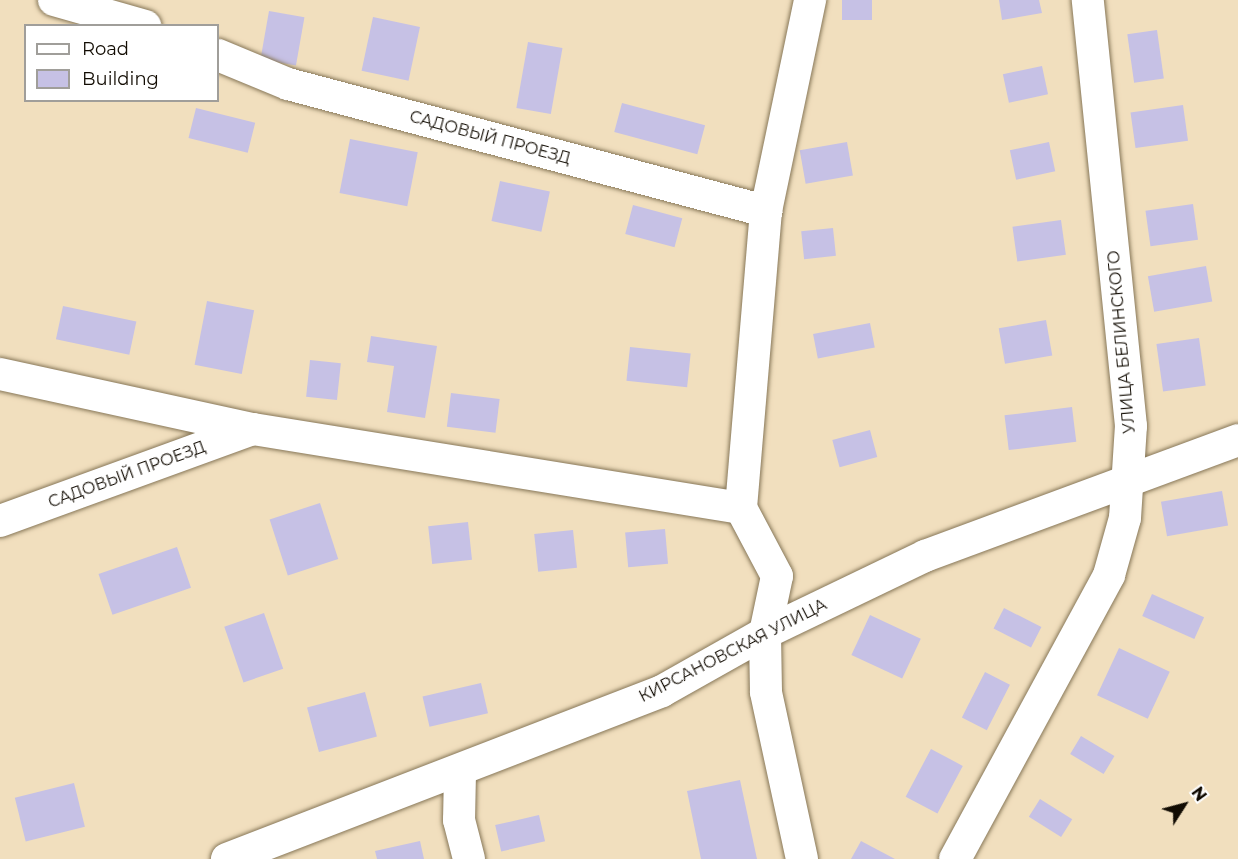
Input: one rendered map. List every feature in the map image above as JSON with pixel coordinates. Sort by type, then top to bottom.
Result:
[{"type":"street","points":[[54,0],[138,24]]},
{"type":"street","points":[[802,859],[766,692],[765,633],[777,576],[741,508],[766,211],[810,0]]},
{"type":"street","name":"УЛИЦА БЕЛИНСКОГО","points":[[955,859],[1109,575],[1130,480],[1131,426],[1088,0]]},
{"type":"street","name":"САДОВЫЙ ПРОЕЗД","points":[[219,55],[288,84],[766,211]]},
{"type":"street","name":"САДОВЫЙ ПРОЕЗД","points":[[0,374],[254,429],[741,508]]},
{"type":"street","name":"САДОВЫЙ ПРОЕЗД","points":[[0,521],[254,429]]},
{"type":"street","name":"КИРСАНОВСКАЯ УЛИЦА","points":[[227,859],[460,773],[662,691],[765,633],[925,556],[1238,440]]},
{"type":"street","points":[[460,773],[459,820],[469,859]]},
{"type":"building","points":[[842,0],[872,0],[872,20],[842,20]]},
{"type":"building","points":[[999,0],[1039,0],[1042,13],[1002,20]]},
{"type":"building","points":[[269,11],[304,17],[296,66],[260,59]]},
{"type":"building","points":[[373,17],[420,27],[409,81],[362,71]]},
{"type":"building","points":[[1157,30],[1164,79],[1134,83],[1127,34]]},
{"type":"building","points":[[528,42],[562,48],[551,114],[516,108]]},
{"type":"building","points":[[1042,66],[1048,94],[1009,103],[1003,74]]},
{"type":"building","points":[[622,103],[705,125],[697,154],[614,132]]},
{"type":"building","points":[[1183,105],[1188,141],[1136,148],[1131,112]]},
{"type":"building","points":[[196,108],[255,123],[248,153],[189,138]]},
{"type":"building","points":[[350,139],[418,152],[407,206],[340,193]]},
{"type":"building","points":[[847,142],[853,175],[806,184],[800,150]]},
{"type":"building","points":[[1049,142],[1055,171],[1016,180],[1010,150]]},
{"type":"building","points":[[500,181],[550,192],[541,232],[491,221]]},
{"type":"building","points":[[1193,204],[1198,240],[1150,246],[1145,211]]},
{"type":"building","points":[[633,205],[682,218],[674,247],[625,234]]},
{"type":"building","points":[[1061,220],[1066,255],[1017,261],[1012,227]]},
{"type":"building","points":[[833,228],[836,256],[804,259],[801,231]]},
{"type":"building","points":[[1206,266],[1212,301],[1154,312],[1148,276]]},
{"type":"building","points":[[207,301],[254,310],[242,374],[195,365]]},
{"type":"building","points":[[63,306],[136,322],[129,355],[56,339]]},
{"type":"building","points":[[1046,320],[1052,355],[1005,364],[999,328]]},
{"type":"building","points":[[870,323],[875,348],[818,359],[813,334]]},
{"type":"building","points":[[371,336],[437,346],[425,418],[387,412],[394,366],[367,362]]},
{"type":"building","points":[[1199,338],[1206,386],[1163,392],[1156,344]]},
{"type":"building","points":[[630,347],[691,353],[687,387],[626,381]]},
{"type":"building","points":[[310,360],[341,363],[337,400],[306,397]]},
{"type":"building","points":[[451,393],[500,399],[495,433],[447,427]]},
{"type":"building","points":[[1072,407],[1076,442],[1009,450],[1005,415]]},
{"type":"building","points":[[870,430],[877,457],[840,467],[832,440]]},
{"type":"building","points":[[1222,491],[1228,525],[1167,536],[1161,502]]},
{"type":"building","points":[[320,503],[338,559],[288,575],[270,519]]},
{"type":"building","points":[[468,522],[472,560],[432,564],[428,526]]},
{"type":"building","points":[[665,529],[668,564],[628,567],[625,532]]},
{"type":"building","points":[[573,530],[577,568],[538,572],[534,534]]},
{"type":"building","points":[[177,547],[191,588],[113,615],[99,574]]},
{"type":"building","points":[[1152,594],[1204,617],[1194,639],[1142,616]]},
{"type":"building","points":[[1004,608],[1041,627],[1031,648],[994,628]]},
{"type":"building","points":[[264,613],[283,669],[243,682],[224,627]]},
{"type":"building","points":[[870,615],[921,639],[902,679],[851,655]]},
{"type":"building","points":[[1119,648],[1170,672],[1148,719],[1097,695]]},
{"type":"building","points":[[985,672],[1010,685],[987,730],[962,717]]},
{"type":"building","points":[[481,683],[488,713],[430,727],[423,696]]},
{"type":"building","points":[[365,692],[377,736],[319,752],[307,708]]},
{"type":"building","points":[[1081,736],[1114,756],[1104,774],[1070,754]]},
{"type":"building","points":[[931,749],[963,766],[937,814],[906,797]]},
{"type":"building","points":[[740,780],[757,859],[701,859],[687,791]]},
{"type":"building","points":[[74,783],[85,827],[26,841],[15,798]]},
{"type":"building","points":[[1040,799],[1072,819],[1061,837],[1029,817]]},
{"type":"building","points":[[539,815],[545,841],[501,851],[495,825]]},
{"type":"building","points":[[420,841],[424,859],[377,859],[375,851]]},
{"type":"building","points":[[861,841],[895,859],[851,859]]}]
